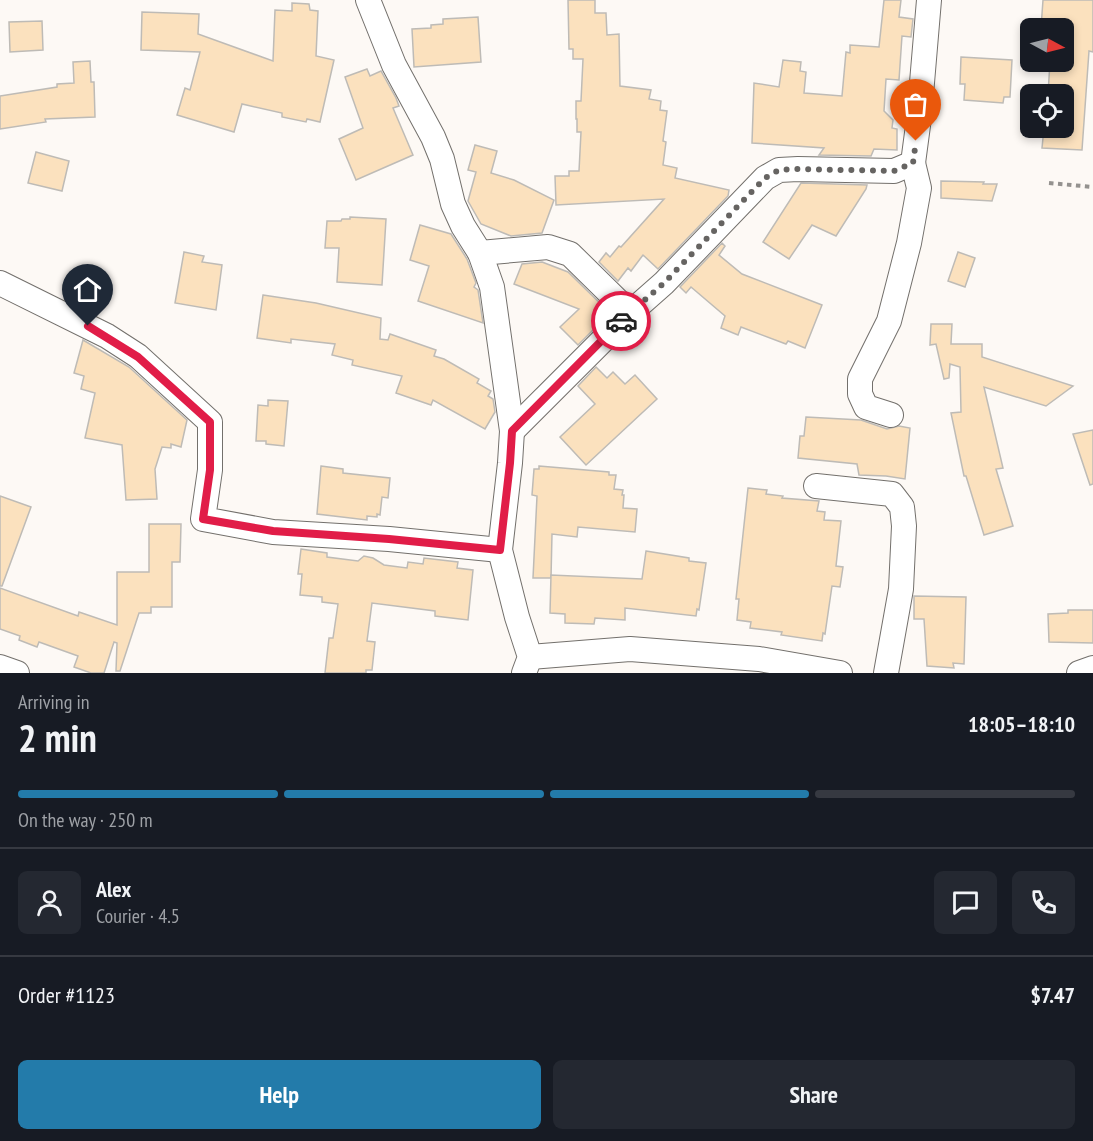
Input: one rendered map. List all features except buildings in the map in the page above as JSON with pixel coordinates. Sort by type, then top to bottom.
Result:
[{"type":"street","points":[[368,0],[394,65],[433,137],[442,159],[453,204],[480,254],[492,286],[512,431],[500,550],[527,665],[630,649],[759,659],[840,673]]},
{"type":"street","points":[[891,415],[866,407],[860,394],[860,379],[890,321],[909,243],[919,188],[913,163],[919,118],[928,0]]},
{"type":"street","points":[[512,431],[630,313],[664,283],[765,178],[779,170],[894,171],[913,163]]},
{"type":"street","points":[[480,254],[548,247],[570,254],[630,313]]},
{"type":"street","points":[[0,283],[107,336],[138,357],[210,422],[210,470],[203,519],[273,531],[500,550]]},
{"type":"street","points":[[816,486],[892,494],[902,507],[904,526],[900,588],[886,673]]},
{"type":"street","points":[[0,667],[17,673]]},
{"type":"street","points":[[1079,673],[1093,668]]},
{"type":"path","points":[[1049,183],[1093,187]]},
{"type":"way so far","points":[[621,321],[664,283],[765,178],[779,170],[894,171],[913,163],[916,141]]},
{"type":"route","points":[[88,326],[138,357],[210,422],[210,470],[203,519],[273,531],[500,550],[512,431],[621,321]]}]
